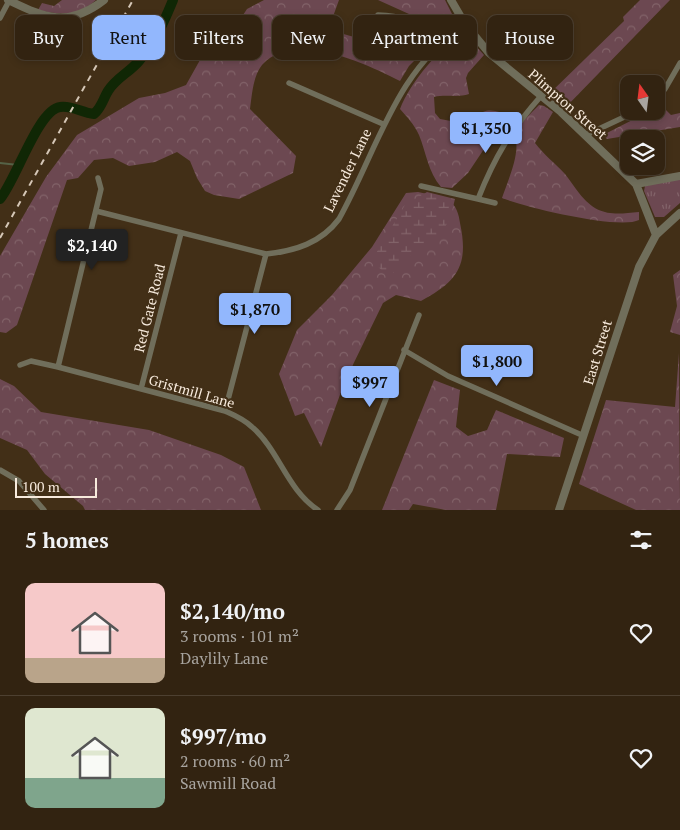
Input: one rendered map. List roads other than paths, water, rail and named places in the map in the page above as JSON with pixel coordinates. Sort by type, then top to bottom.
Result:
[{"type":"street","points":[[0,18],[8,0],[36,13],[62,18],[82,14],[104,0]]},
{"type":"street","name":"Plimpton Street","points":[[451,0],[460,15]]},
{"type":"street","name":"Plimpton Street","points":[[477,38],[489,53],[586,135],[636,184],[656,234]]},
{"type":"street","name":"Lavender Lane","points":[[96,211],[266,254],[303,247],[331,228],[345,208],[383,124],[425,60]]},
{"type":"street","points":[[665,89],[680,63]]},
{"type":"street","points":[[289,83],[383,124]]},
{"type":"street","points":[[478,199],[492,163],[515,126],[541,96]]},
{"type":"street","points":[[586,135],[620,119]]},
{"type":"street","points":[[636,184],[680,176]]},
{"type":"street","points":[[58,367],[102,185],[98,178]]},
{"type":"street","points":[[421,186],[495,203]]},
{"type":"street","name":"East Street","points":[[559,510],[624,306],[639,266],[656,234],[680,213]]},
{"type":"street","name":"Red Gate Road","points":[[141,389],[181,233]]},
{"type":"street","points":[[225,411],[266,254]]},
{"type":"street","points":[[338,510],[350,490],[419,315]]},
{"type":"street","points":[[404,350],[448,376],[584,436]]},
{"type":"street","name":"Gristmill Lane","points":[[20,365],[32,362],[58,367],[225,411],[245,421],[259,433],[299,493],[318,510]]},
{"type":"street","points":[[0,470],[19,481],[44,510]]},
{"type":"waterway","points":[[0,199],[44,120],[52,111],[60,107],[69,107],[94,114],[101,106],[111,86],[135,65],[150,47],[163,24],[173,0]]},
{"type":"waterway","points":[[0,163],[18,165]]},
{"type":"railway","points":[[0,238],[133,0]]}]
